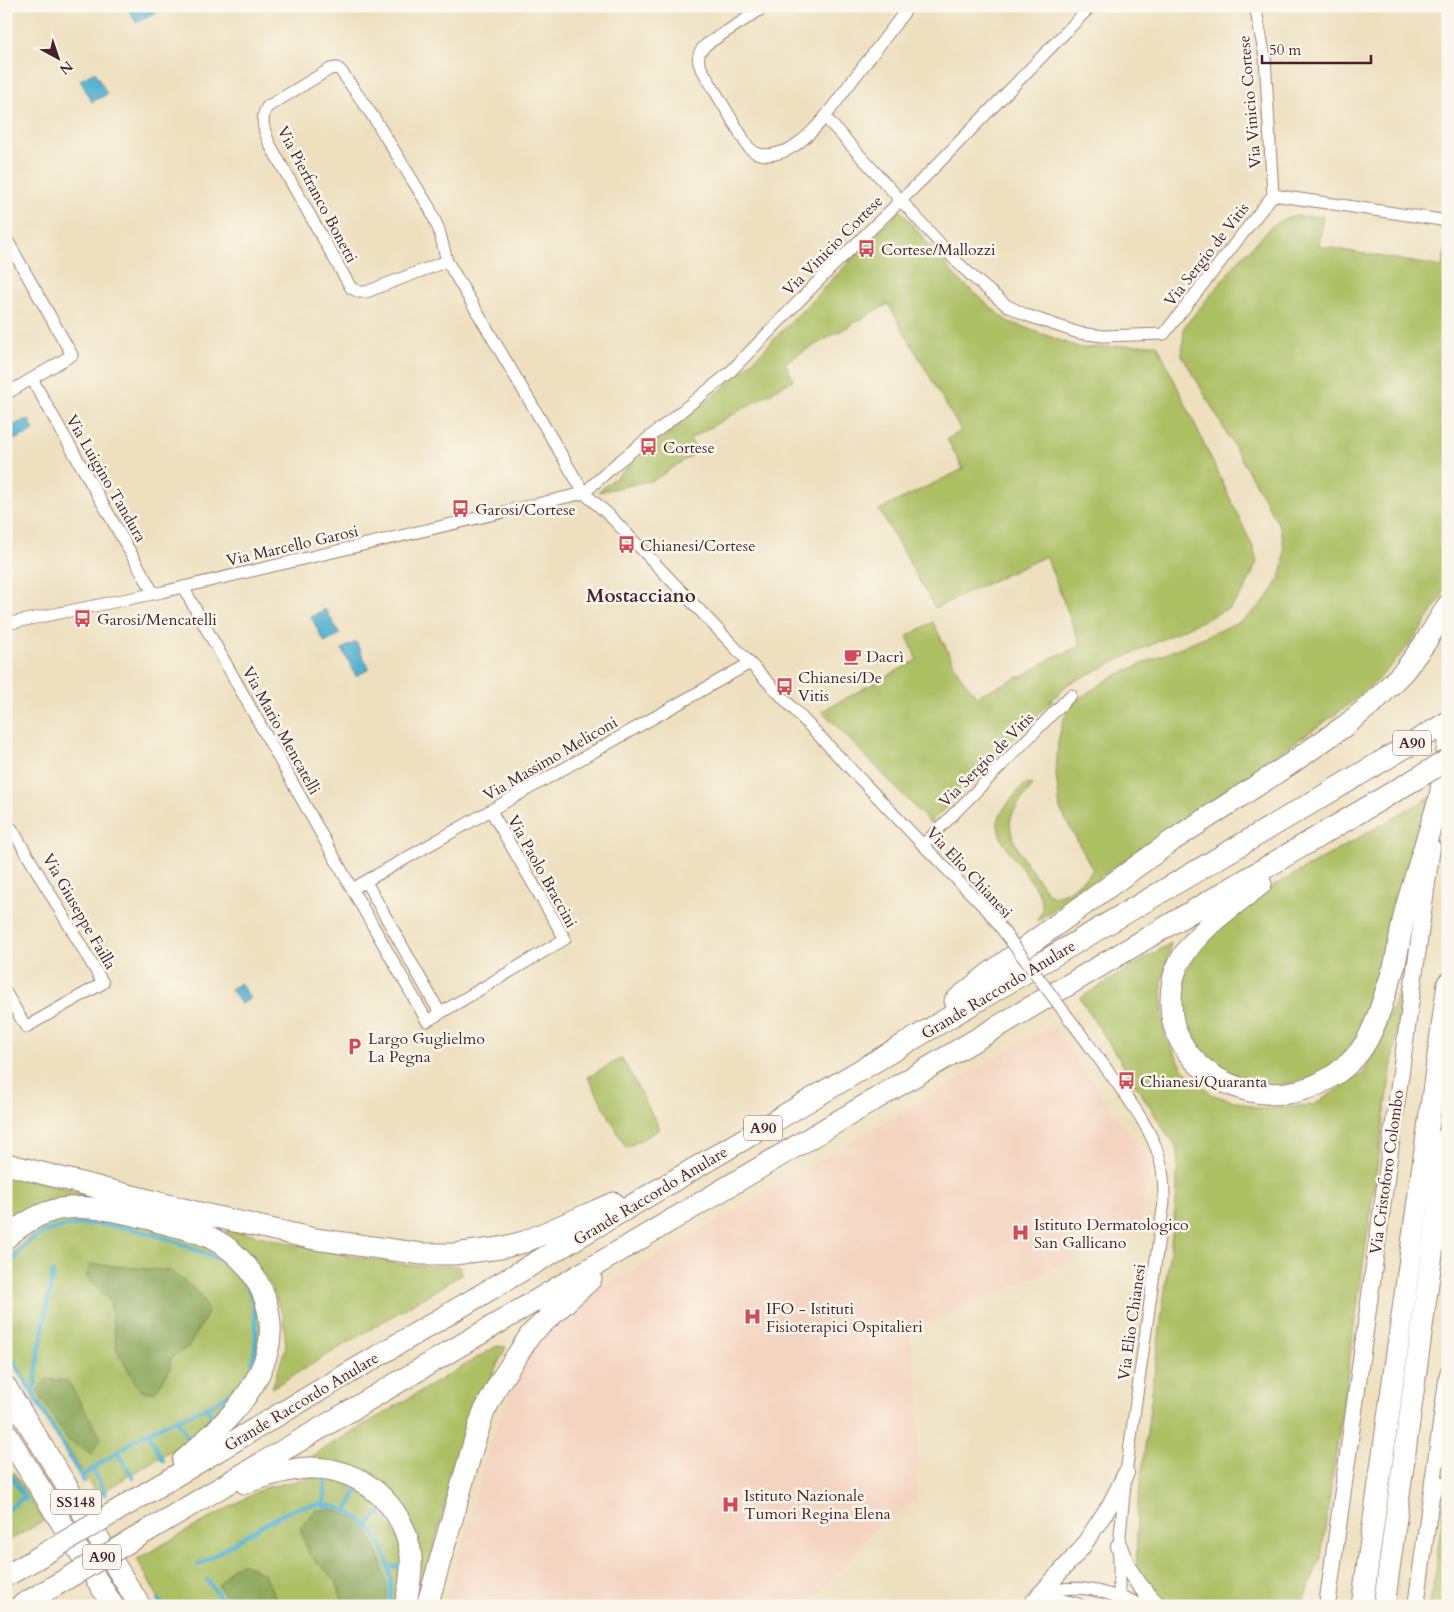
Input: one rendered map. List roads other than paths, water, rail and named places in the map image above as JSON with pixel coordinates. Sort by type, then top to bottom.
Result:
[{"type":"highway","points":[[896,1049],[990,973],[1114,882],[1173,840],[1346,725],[1368,707],[1404,672],[1425,643],[1448,605]]},
{"type":"highway","name":"Grande Raccordo Anulare","points":[[17,1569],[1448,722]]},
{"type":"highway","name":"Grande Raccordo Anulare","points":[[20,1606],[1448,760]]},
{"type":"highway","points":[[1329,831],[1228,909],[1203,932],[1184,954],[1173,977],[1171,1009],[1179,1040],[1196,1063],[1231,1085],[1249,1091],[1276,1094],[1301,1090],[1328,1079],[1342,1069],[1361,1050],[1376,1022],[1394,967],[1406,909],[1438,803]]},
{"type":"highway","points":[[1362,1606],[1448,983]]},
{"type":"highway","points":[[1384,1606],[1448,1136]]},
{"type":"highway","points":[[6,1164],[208,1215],[315,1239],[396,1252],[430,1254],[471,1252],[524,1242],[546,1234],[705,1162]]},
{"type":"highway","points":[[6,1238],[27,1221],[59,1209],[86,1208],[109,1210],[134,1215],[210,1237],[236,1254],[257,1280],[265,1298],[271,1328],[268,1350],[259,1374],[229,1418],[141,1496]]},
{"type":"highway","points":[[1422,1317],[1448,1232]]},
{"type":"highway","points":[[426,1606],[472,1446],[483,1414],[499,1382],[521,1347],[540,1325],[624,1248]]},
{"type":"highway","name":"SS148","points":[[8,1388],[140,1606]]},
{"type":"highway","name":"SS148","points":[[6,1432],[113,1606]]},
{"type":"highway","points":[[183,1510],[246,1482],[285,1472],[318,1468],[350,1475],[378,1493],[390,1505],[401,1523],[411,1556],[410,1584],[405,1606]]},
{"type":"main road","name":"Via Cristoforo Colombo","points":[[1327,1606],[1448,738]]},
{"type":"main road","points":[[1416,1606],[1430,1496],[1445,1423],[1448,1373]]},
{"type":"main road","points":[[1030,1604],[1081,1549],[1110,1505],[1126,1473]]},
{"type":"main road","points":[[1119,1546],[1131,1574],[1159,1606]]},
{"type":"main road","points":[[1317,1606],[1335,1553]]},
{"type":"main road","points":[[1030,1604],[1056,1601],[1076,1606]]},
{"type":"main road","points":[[1119,1602],[1138,1606]]},
{"type":"street","points":[[766,6],[705,46],[699,54],[700,66],[747,146],[756,154],[768,155],[795,146],[825,117],[909,6]]},
{"type":"street","name":"Via Vinicio Cortese","points":[[584,493],[729,373],[830,268],[926,175],[1091,6]]},
{"type":"street","name":"Via Vinicio Cortese","points":[[1255,6],[1264,57],[1273,195]]},
{"type":"street","name":"Via Pierfranco Bonetti","points":[[447,262],[366,292],[358,292],[351,288],[270,145],[263,118],[267,107],[330,69],[338,69],[374,118],[429,207],[437,224],[447,262],[584,493]]},
{"type":"street","points":[[825,117],[901,200]]},
{"type":"street","points":[[1273,195],[1448,222]]},
{"type":"street","name":"Via Sergio de Vitis","points":[[901,200],[964,269],[1000,300],[1019,312],[1087,335],[1164,334],[1273,195]]},
{"type":"street","points":[[6,238],[72,355],[6,394]]},
{"type":"street","name":"Via Luigino Tandura","points":[[32,379],[154,594]]},
{"type":"street","name":"Via Marcello Garosi","points":[[6,624],[154,594],[584,493]]},
{"type":"street","name":"Via Elio Chianesi","points":[[584,493],[609,516],[989,912],[1089,1045],[1148,1131],[1161,1163],[1164,1182],[1164,1202],[1126,1473],[1119,1546],[1119,1602]]},
{"type":"street","name":"Via Mario Mencatelli","points":[[183,587],[427,1021]]},
{"type":"street","name":"Via Massimo Meliconi","points":[[366,882],[750,663]]},
{"type":"street","name":"Via Sergio de Vitis","points":[[923,845],[1071,695]]},
{"type":"street","name":"Via Paolo Braccini","points":[[427,1021],[565,939],[491,811]]},
{"type":"street","name":"Via Giuseppe Failla","points":[[6,828],[12,829],[103,984],[26,1027],[6,993]]},
{"type":"street","points":[[352,889],[366,882],[440,1013]]},
{"type":"street","points":[[1430,1496],[1448,1480]]},
{"type":"street","points":[[1030,1604],[1051,1591],[1063,1588],[1104,1592],[1119,1602]]},
{"type":"water","points":[[137,6],[159,6],[161,10],[136,23],[129,10]]},
{"type":"water","points":[[95,72],[107,94],[92,102],[80,80]]},
{"type":"water","points":[[29,419],[34,431],[9,442],[6,428]]},
{"type":"water","points":[[325,609],[340,634],[325,643],[311,617]]},
{"type":"water","points":[[356,642],[369,669],[356,676],[342,649]]},
{"type":"water","points":[[240,983],[250,998],[241,1004],[231,989]]},
{"type":"waterway","points":[[6,1278],[20,1251],[36,1237],[56,1228],[78,1225],[102,1225],[126,1228],[172,1240],[225,1262],[235,1270],[244,1282],[251,1295],[256,1319],[256,1338],[252,1362]]},
{"type":"waterway","points":[[8,1254],[14,1259]]},
{"type":"waterway","points":[[32,1393],[35,1386],[39,1351],[53,1273]]},
{"type":"waterway","points":[[6,1335],[8,1352],[84,1481]]},
{"type":"waterway","points":[[82,1476],[147,1432],[214,1404],[242,1383]]},
{"type":"waterway","points":[[206,1407],[216,1422]]},
{"type":"waterway","points":[[177,1419],[190,1442]]},
{"type":"waterway","points":[[147,1432],[163,1460]]},
{"type":"waterway","points":[[118,1453],[133,1478]]},
{"type":"waterway","points":[[93,1469],[105,1494]]},
{"type":"waterway","points":[[10,1474],[26,1500]]},
{"type":"waterway","points":[[324,1506],[326,1480]]},
{"type":"waterway","points":[[347,1511],[357,1490]]},
{"type":"waterway","points":[[6,1511],[24,1497]]},
{"type":"waterway","points":[[198,1565],[288,1512],[306,1506],[333,1506],[350,1513],[365,1523],[377,1538],[386,1556],[390,1575],[390,1606]]},
{"type":"waterway","points":[[367,1525],[383,1510]]},
{"type":"waterway","points":[[390,1567],[405,1566]]},
{"type":"waterway","points":[[207,1580],[227,1606]]},
{"type":"waterway","points":[[159,1600],[162,1606]]},
{"type":"place","name":"Cortese/Mallozzi","points":[[867,249]]},
{"type":"place","name":"Cortese","points":[[649,447]]},
{"type":"place","name":"Garosi/Cortese","points":[[461,509]]},
{"type":"place","name":"Chianesi/Cortese","points":[[626,545]]},
{"type":"place","name":"Garosi/Mencatelli","points":[[83,619]]},
{"type":"place","name":"Dacrì","points":[[852,656]]},
{"type":"place","name":"Chianesi/De Vitis","points":[[784,686]]},
{"type":"place","name":"Largo Guglielmo La Pegna","points":[[354,1047]]},
{"type":"place","name":"Chianesi/Quaranta","points":[[1126,1081]]},
{"type":"place","name":"Istituto Dermatologico San Gallicano","points":[[1020,1233]]},
{"type":"place","name":"IFO - Istituti Fisioterapici Ospitalieri","points":[[752,1317]]},
{"type":"place","name":"Istituto Nazionale Tumori Regina Elena","points":[[730,1504]]},
{"type":"district","name":"Mostacciano","points":[[641,595]]}]
